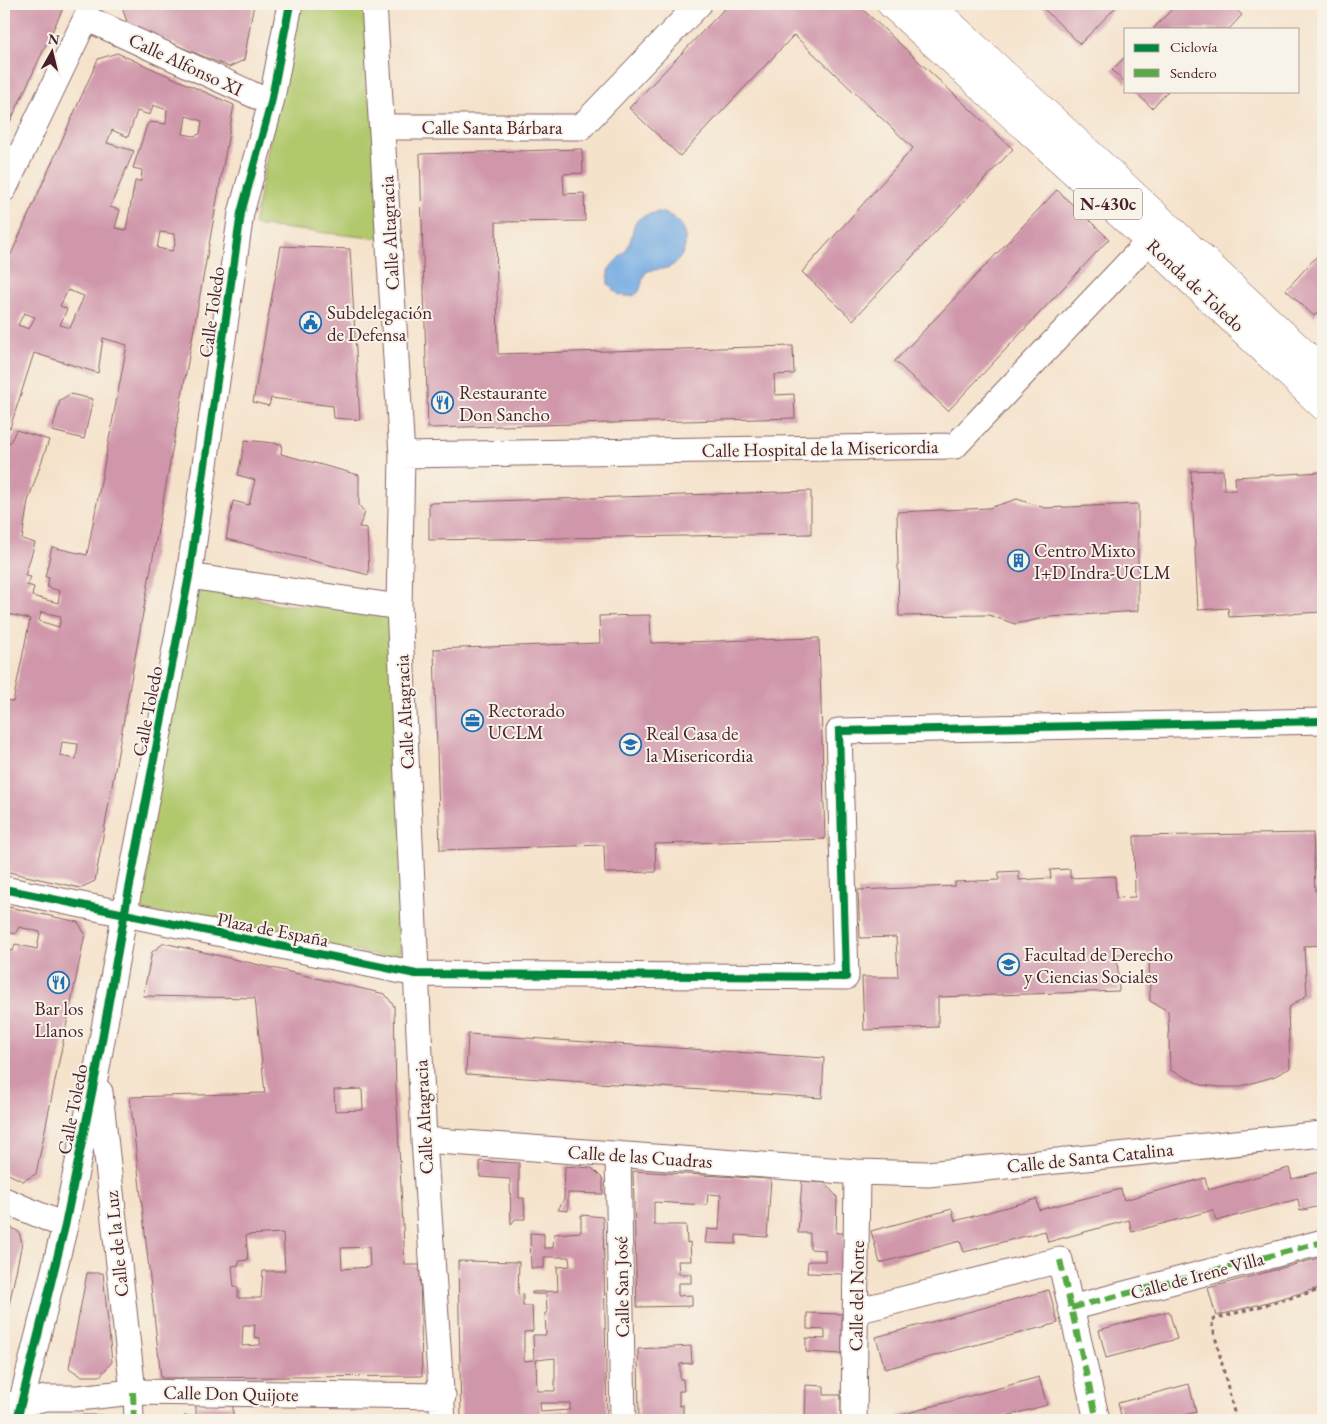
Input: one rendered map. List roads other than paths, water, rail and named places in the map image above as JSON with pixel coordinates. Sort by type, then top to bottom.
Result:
[{"type":"highway","name":"Ronda de Toledo","points":[[891,4],[1149,241],[1323,406]]},
{"type":"highway","name":"Ronda de Toledo","points":[[929,4],[1323,371]]},
{"type":"street","name":"Calle Toledo","points":[[13,1410],[65,1226],[97,1068],[124,915],[189,576],[241,213],[271,103],[290,4]]},
{"type":"street","name":"Calle Altagracia","points":[[374,4],[402,455],[399,607],[424,1140],[443,1396],[443,1420]]},
{"type":"street","name":"Calle Santa Bárbara","points":[[382,127],[581,127],[699,4]]},
{"type":"street","name":"Calle Alfonso XI","points":[[93,15],[271,103]]},
{"type":"street","points":[[4,189],[93,15]]},
{"type":"street","name":"Calle Hospital de la Misericordia","points":[[402,455],[955,446],[1149,241]]},
{"type":"street","points":[[189,576],[399,607]]},
{"type":"street","name":"Plaza de España","points":[[4,889],[416,974],[846,977],[839,731],[1323,721]]},
{"type":"street","name":"Calle de la Luz","points":[[97,1068],[133,1392],[134,1420]]},
{"type":"street","name":"Calle de Santa Catalina","points":[[857,1172],[928,1174],[1323,1134]]},
{"type":"street","name":"Calle de las Cuadras","points":[[424,1140],[857,1172]]},
{"type":"street","name":"Calle San José","points":[[618,1154],[623,1420]]},
{"type":"street","name":"Calle del Norte","points":[[854,1420],[857,1172]]},
{"type":"street","points":[[4,1200],[65,1226]]},
{"type":"street","name":"Calle de Irene Villa","points":[[1071,1308],[1323,1242]]},
{"type":"street","points":[[856,1311],[1060,1260],[1097,1420]]},
{"type":"street","name":"Calle Don Quijote","points":[[13,1410],[46,1398],[78,1398],[133,1392],[443,1396]]},
{"type":"water","points":[[659,212],[676,220],[681,226],[685,242],[684,250],[680,258],[673,265],[646,272],[640,290],[637,293],[628,296],[619,295],[608,284],[608,271],[626,250],[637,221],[648,214]]},
{"type":"place","name":"Subdelegación de Defensa","points":[[311,323]]},
{"type":"place","name":"Restaurante Don Sancho","points":[[443,403]]},
{"type":"place","name":"Centro Mixto I+D Indra-UCLM","points":[[1018,561]]},
{"type":"place","name":"Rectorado UCLM","points":[[472,721]]},
{"type":"place","name":"Real Casa de la Misericordia","points":[[630,744]]},
{"type":"place","name":"Facultad de Derecho y Ciencias Sociales","points":[[1008,965]]},
{"type":"place","name":"Bar los Llanos","points":[[59,982]]}]
